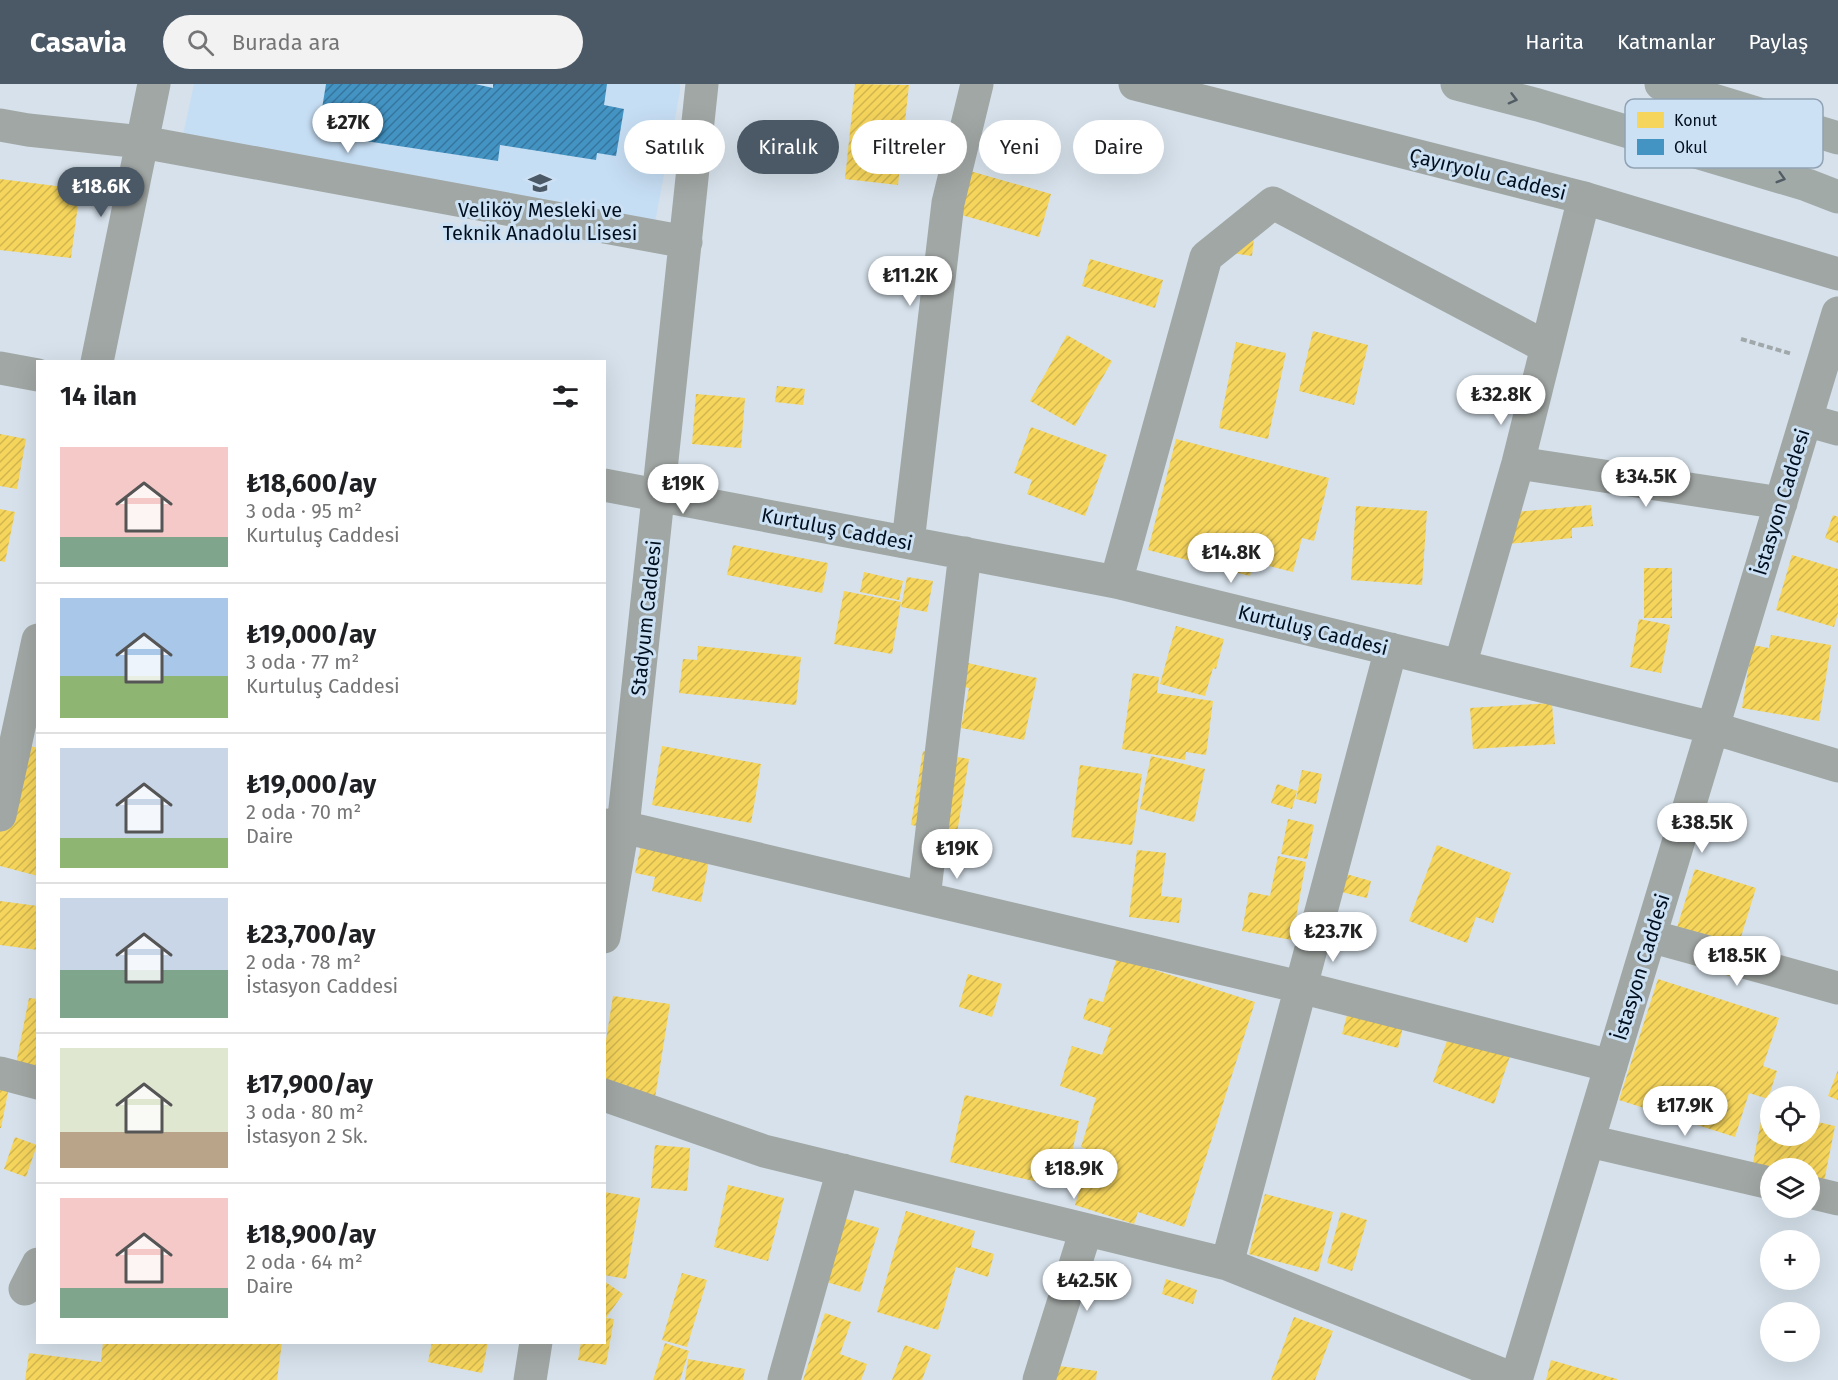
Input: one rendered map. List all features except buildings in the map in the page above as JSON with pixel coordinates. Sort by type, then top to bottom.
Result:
[{"type":"main road","points":[[1457,84],[1625,131]]},
{"type":"main road","points":[[1661,84],[1710,99]]},
{"type":"main road","points":[[1823,133],[1838,138]]},
{"type":"main road","points":[[1748,168],[1807,185],[1838,197]]},
{"type":"street","points":[[97,360],[154,84]]},
{"type":"street","name":"Stadyum Caddesi","points":[[606,915],[614,826],[659,495],[702,84]]},
{"type":"street","points":[[908,542],[948,203],[977,84]]},
{"type":"street","name":"Çayıryolu Caddesi","points":[[1136,84],[1584,198],[1838,274]]},
{"type":"street","points":[[0,125],[142,142],[686,242]]},
{"type":"street","points":[[1460,666],[1518,463],[1584,198]]},
{"type":"street","points":[[1116,582],[1206,257],[1273,203],[1546,347]]},
{"type":"street","name":"İstasyon Caddesi","points":[[1516,1380],[1838,313]]},
{"type":"street","points":[[0,368],[36,375]]},
{"type":"street","points":[[1806,420],[1838,429]]},
{"type":"street","points":[[1518,463],[1781,503]]},
{"type":"street","name":"Kurtuluş Caddesi","points":[[606,485],[1116,582],[1713,728],[1838,766]]},
{"type":"street","points":[[924,898],[965,553]]},
{"type":"street","points":[[1227,1264],[1391,649]]},
{"type":"street","points":[[0,815],[31,703],[36,658]]},
{"type":"street","points":[[614,826],[1300,987],[1611,1066]]},
{"type":"street","points":[[1650,936],[1838,988]]},
{"type":"street","points":[[0,1073],[36,1082]]},
{"type":"street","points":[[606,1096],[764,1151],[1227,1264],[1516,1380]]},
{"type":"street","points":[[1589,1141],[1760,1181]]},
{"type":"street","points":[[784,1380],[843,1170]]},
{"type":"street","points":[[1820,1195],[1838,1199]]},
{"type":"street","points":[[1039,1380],[1086,1230]]},
{"type":"street","points":[[530,1380],[537,1344]]},
{"type":"path","points":[[1741,339],[1823,363]]},
{"type":"shaded area","name":"Veliköy Mesleki ve Teknik Anadolu Lisesi","points":[[194,84],[680,84],[675,120],[624,120],[624,174],[664,174],[655,222],[181,144]]},
{"type":"place","name":"Veliköy Mesleki ve Teknik Anadolu Lisesi","points":[[540,183]]}]
